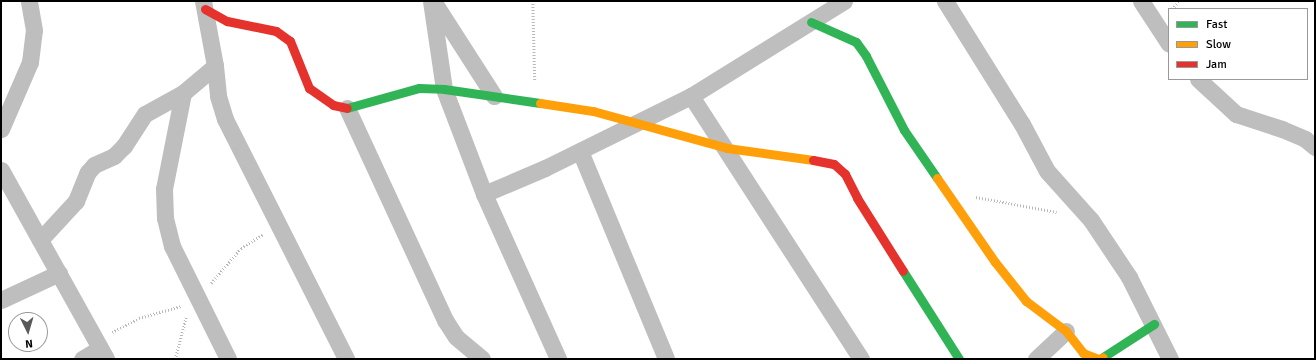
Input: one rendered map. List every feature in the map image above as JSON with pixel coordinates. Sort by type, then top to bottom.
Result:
[{"type":"street","points":[[1,129],[30,62],[34,30],[29,1]]},
{"type":"street","points":[[432,1],[444,89],[484,194],[558,359]]},
{"type":"street","points":[[432,1],[494,96]]},
{"type":"street","points":[[484,194],[580,151],[691,96],[844,1]]},
{"type":"street","points":[[945,1],[1022,124],[1047,171],[1091,220],[1132,282],[1170,359]]},
{"type":"street","points":[[1142,1],[1168,42]]},
{"type":"street","points":[[204,5],[215,66],[218,96],[225,119],[346,359]]},
{"type":"street","points":[[204,5],[227,21],[276,31],[290,41],[309,88],[333,105],[347,108],[419,88],[444,89],[535,101],[593,111],[727,148],[806,158],[834,164],[844,174],[857,198],[958,359]]},
{"type":"street","points":[[811,22],[856,42],[866,56],[904,130],[1017,291],[1038,311],[1066,331],[1083,353],[1099,359],[1154,324]]},
{"type":"street","points":[[40,240],[76,201],[88,172],[94,165],[114,156],[124,146],[145,114],[183,93],[215,66]]},
{"type":"street","points":[[1199,80],[1215,97],[1236,114],[1288,131],[1305,139],[1315,147]]},
{"type":"street","points":[[183,93],[178,129],[164,189],[165,218],[172,246],[194,300],[228,359]]},
{"type":"street","points":[[691,96],[727,148],[746,183],[861,359]]},
{"type":"street","points":[[347,108],[445,320],[456,337],[482,359]]},
{"type":"street","points":[[580,151],[666,359]]},
{"type":"street","points":[[1,170],[101,349],[82,359]]},
{"type":"street","points":[[1,300],[59,273]]},
{"type":"street","points":[[1036,359],[1066,331]]},
{"type":"path","points":[[533,1],[535,101]]},
{"type":"path","points":[[947,192],[1091,220]]},
{"type":"path","points":[[175,359],[194,300],[241,248],[278,223]]},
{"type":"path","points":[[101,349],[139,318],[194,300]]},
{"type":"traffic: fast","points":[[811,22],[856,42],[866,56],[904,130],[937,178]]},
{"type":"traffic: fast","points":[[347,108],[419,88],[444,89],[540,103]]},
{"type":"traffic: fast","points":[[903,271],[959,359]]},
{"type":"traffic: fast","points":[[1103,357],[1154,324]]},
{"type":"traffic: slow","points":[[540,103],[593,111],[727,148],[813,160]]},
{"type":"traffic: slow","points":[[937,178],[995,262],[1026,301],[1066,331],[1083,353],[1099,359],[1103,357]]},
{"type":"traffic: jam","points":[[205,9],[227,21],[276,31],[290,41],[309,88],[333,105],[347,108]]},
{"type":"traffic: jam","points":[[813,160],[834,164],[845,174],[857,198],[903,271]]}]
